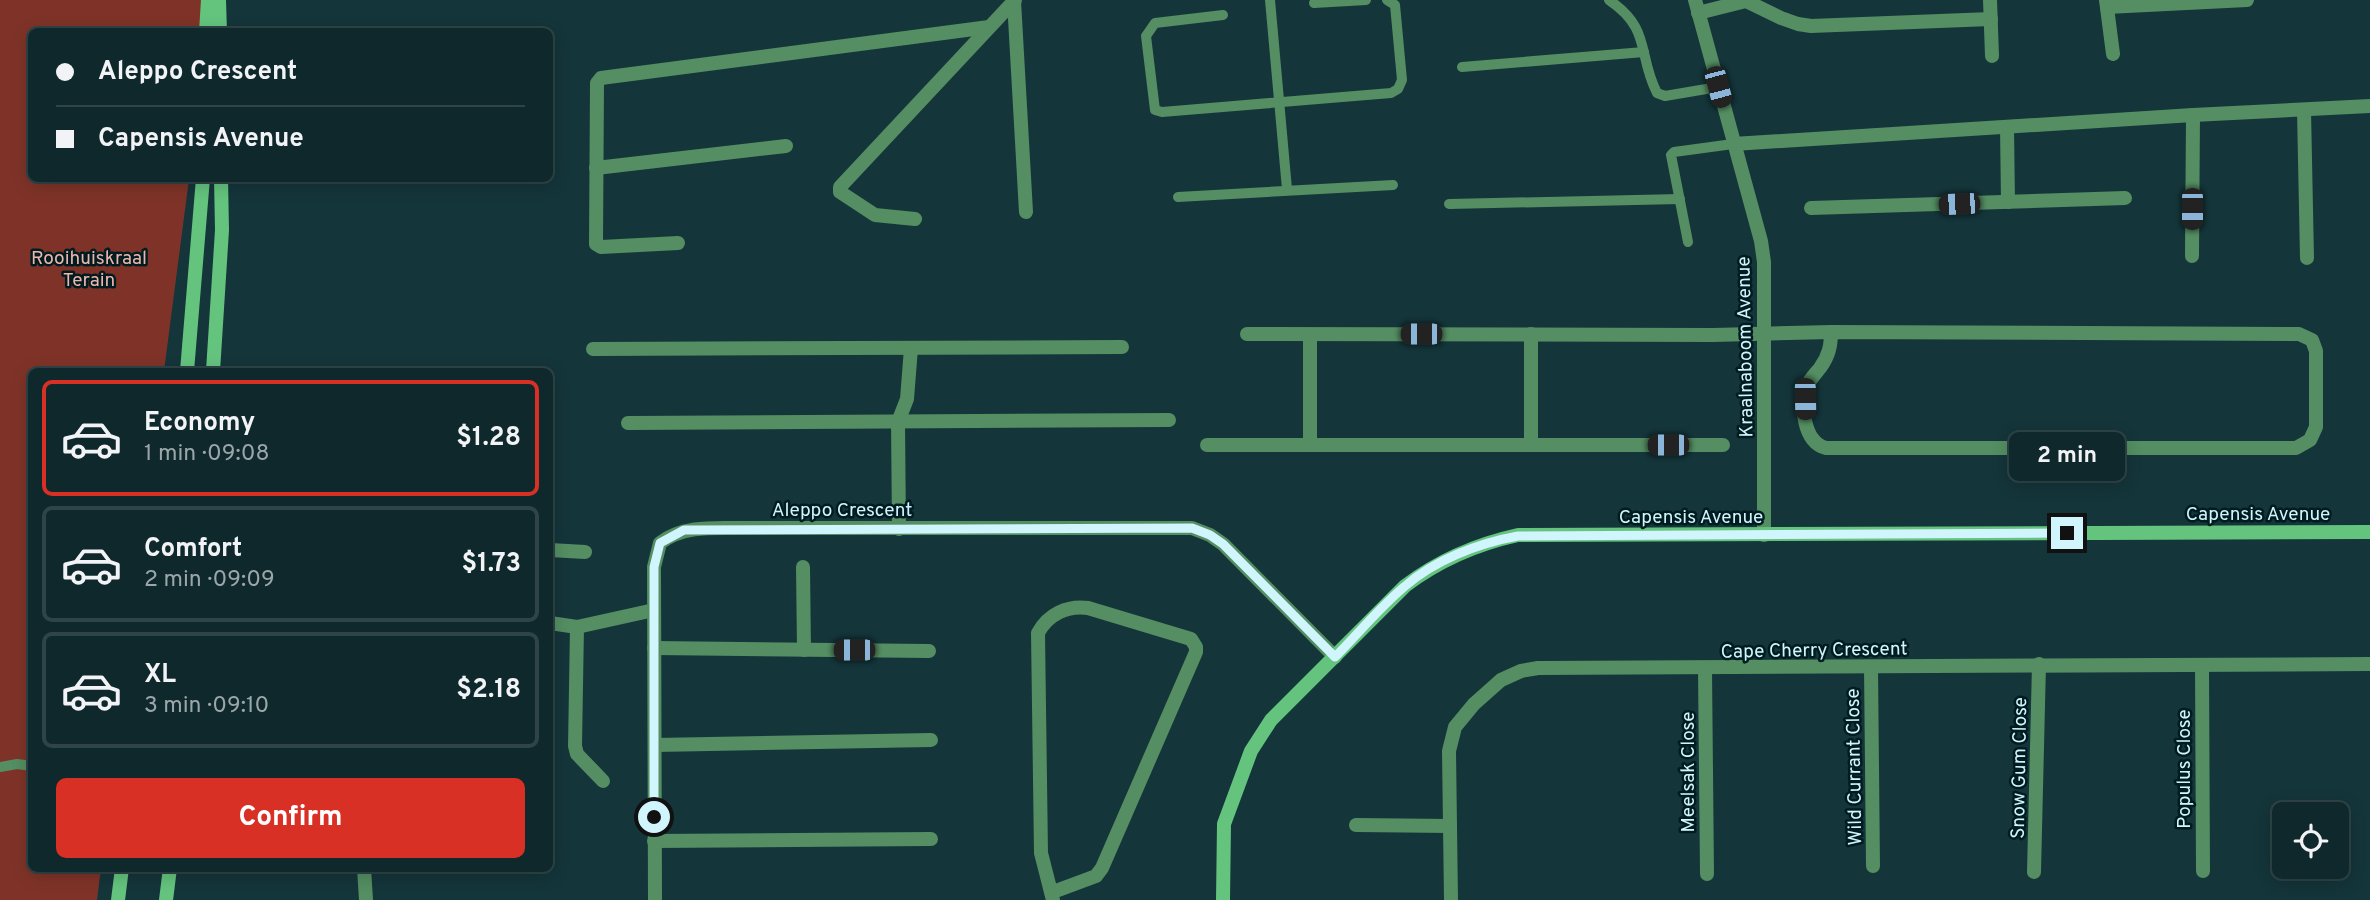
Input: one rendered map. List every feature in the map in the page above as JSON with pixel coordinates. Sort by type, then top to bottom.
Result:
[{"type":"street","points":[[206,28],[208,0]]},
{"type":"street","points":[[219,0],[220,28]]},
{"type":"street","points":[[915,219],[874,215],[840,192],[840,187],[1015,0]]},
{"type":"street","points":[[1015,0],[1026,212]]},
{"type":"street","points":[[1990,0],[1992,56]]},
{"type":"street","points":[[2113,54],[2107,4],[2247,0]]},
{"type":"street","points":[[1696,6],[1746,1],[1781,18],[1811,26],[1991,19]]},
{"type":"street","name":"Kraalnaboom Avenue","points":[[1696,6],[1761,241],[1765,283],[1764,534]]},
{"type":"street","points":[[678,243],[597,246],[597,83],[601,78],[989,27]]},
{"type":"street","points":[[1733,144],[2370,106]]},
{"type":"street","points":[[2304,110],[2308,258]]},
{"type":"street","points":[[2192,256],[2193,115]]},
{"type":"street","points":[[2007,127],[2008,202]]},
{"type":"street","points":[[596,168],[786,146]]},
{"type":"street","points":[[187,368],[203,182]]},
{"type":"street","points":[[213,368],[222,230],[221,182]]},
{"type":"street","points":[[1811,208],[2126,198]]},
{"type":"street","points":[[1247,334],[1831,332],[2300,334],[2312,340],[2316,351],[2316,427],[2310,440],[2296,448],[1826,447],[1814,442],[1810,435],[1805,417],[1805,399],[1807,386],[1828,355],[1831,332]]},
{"type":"street","points":[[1531,334],[1531,445]]},
{"type":"street","points":[[1310,335],[1310,445]]},
{"type":"street","points":[[593,349],[1122,347]]},
{"type":"street","points":[[899,529],[898,422],[906,399],[911,348]]},
{"type":"street","points":[[628,424],[1169,420]]},
{"type":"street","points":[[1206,445],[1723,445]]},
{"type":"street","name":"Aleppo Crescent","points":[[655,900],[655,556],[660,543],[676,532],[693,529],[754,528],[1192,528],[1223,544],[1335,657]]},
{"type":"street","name":"Capensis Avenue","points":[[1223,900],[1224,824],[1251,751],[1271,720],[1394,596],[1422,573],[1498,539],[1518,536],[1764,534],[2370,532]]},
{"type":"street","points":[[553,550],[585,552]]},
{"type":"street","points":[[803,567],[804,650]]},
{"type":"street","points":[[1082,607],[1191,639],[1196,652],[1102,868],[1096,876],[1053,896],[1041,853],[1038,633],[1043,623],[1050,616],[1082,607]]},
{"type":"street","points":[[553,623],[577,627],[654,610]]},
{"type":"street","points":[[577,627],[575,747],[577,754],[603,781]]},
{"type":"street","points":[[654,648],[929,651]]},
{"type":"street","name":"Snow Gum Close","points":[[2034,872],[2039,664]]},
{"type":"street","name":"Cape Cherry Crescent","points":[[1451,900],[1450,751],[1455,727],[1474,704],[1501,680],[1521,671],[1538,668],[2370,664]]},
{"type":"street","name":"Populus Close","points":[[2202,666],[2203,871]]},
{"type":"street","name":"Wild Currant Close","points":[[1871,667],[1873,866]]},
{"type":"street","name":"Meelsak Close","points":[[1705,669],[1707,874]]},
{"type":"street","points":[[655,745],[931,740]]},
{"type":"street","points":[[1356,825],[1450,826]]},
{"type":"street","points":[[654,841],[931,839]]},
{"type":"street","points":[[118,900],[122,872]]},
{"type":"street","points":[[166,900],[170,872]]},
{"type":"street","points":[[364,872],[366,900]]},
{"type":"lane","points":[[1270,0],[1287,190]]},
{"type":"lane","points":[[1314,3],[1366,0]]},
{"type":"lane","points":[[1223,15],[1155,23],[1151,26],[1146,36],[1155,110],[1161,112],[1391,93],[1398,89],[1402,80],[1395,5],[1387,0]]},
{"type":"lane","points":[[1609,0],[1624,10],[1637,26],[1655,90],[1660,95],[1718,87]]},
{"type":"lane","points":[[1462,67],[1644,52]]},
{"type":"lane","points":[[1688,242],[1671,156],[1673,153],[1733,144]]},
{"type":"lane","points":[[1178,198],[1393,185]]},
{"type":"lane","points":[[1449,204],[1680,200]]},
{"type":"lane","points":[[0,767],[28,765]]},
{"type":"green space","name":"Rooihuiskraal Terain","points":[[0,0],[202,0],[203,28],[28,28],[28,182],[189,182],[164,368],[28,368],[28,872],[100,872],[97,900],[0,900]]},
{"type":"route","points":[[654,817],[655,556],[660,543],[684,530],[1192,528],[1223,544],[1335,657],[1394,596],[1422,573],[1498,539],[1518,536],[2067,533]]}]
